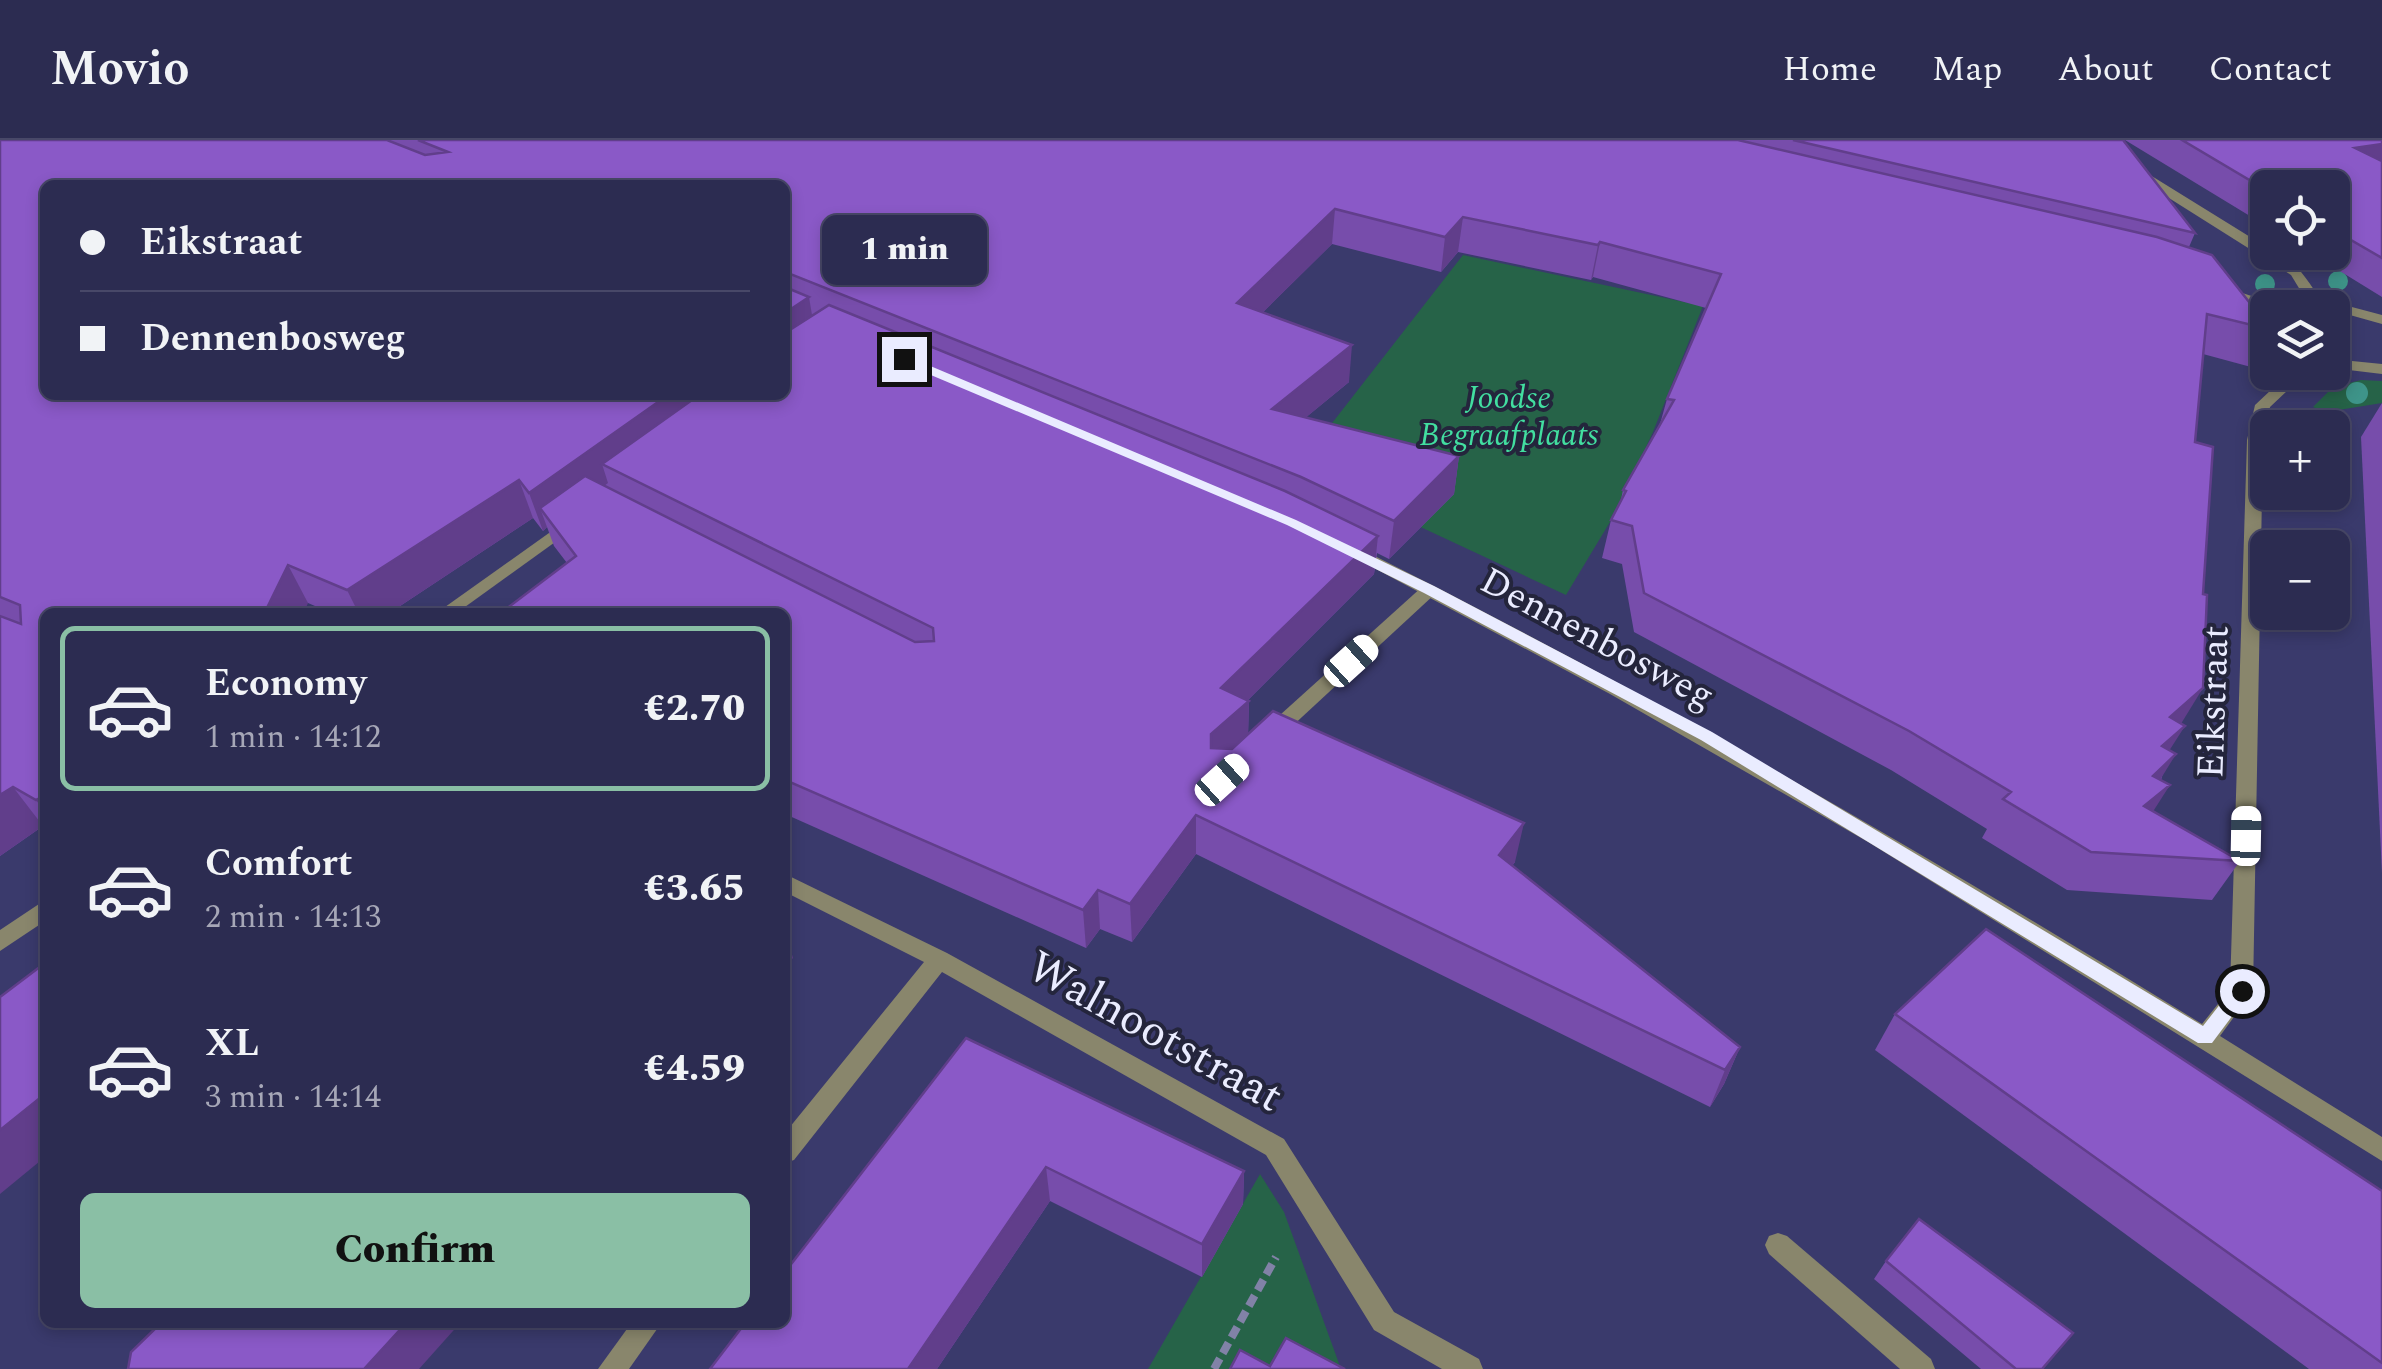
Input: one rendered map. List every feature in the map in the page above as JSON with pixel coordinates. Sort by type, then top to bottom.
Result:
[{"type":"street","points":[[2118,160],[2296,272],[2307,290]]},
{"type":"street","points":[[2201,283],[2250,300]]},
{"type":"street","points":[[2350,309],[2382,320]]},
{"type":"street","points":[[2350,366],[2382,370]]},
{"type":"street","name":"Eikstraat","points":[[2205,1038],[2242,991],[2256,440],[2263,406],[2280,390]]},
{"type":"street","points":[[453,608],[582,514]]},
{"type":"street","name":"Dennenbosweg","points":[[1326,539],[1707,736],[2382,1150]]},
{"type":"street","points":[[1249,754],[1429,590]]},
{"type":"street","name":"Walnootstraat","points":[[790,884],[939,959],[1276,1147],[1384,1321],[1470,1369]]},
{"type":"street","points":[[0,942],[40,913]]},
{"type":"street","points":[[790,1146],[939,959]]},
{"type":"street","points":[[1778,1245],[1921,1369]]},
{"type":"street","points":[[612,1369],[644,1328]]},
{"type":"path","points":[[1214,1369],[1284,1242],[1325,1224]]},
{"type":"green space","name":"Joodse Begraafplaats","points":[[1463,255],[1703,306],[1616,512],[1566,595],[1292,467],[1329,427]]},
{"type":"green space","points":[[2382,381],[2382,403],[2338,410],[2313,407],[2330,390],[2350,390],[2350,383]]},
{"type":"green space","points":[[1260,1174],[1284,1212],[1341,1369],[1148,1369]]},
{"type":"building","points":[[0,140],[387,140],[425,155],[448,152],[418,140],[1738,140],[2157,237],[2212,255],[2250,303],[2250,325],[2207,314],[2195,442],[2213,447],[2203,594],[2207,595],[2203,688],[2170,717],[2185,726],[2162,746],[2176,754],[2153,776],[2170,785],[2144,806],[2240,861],[2091,852],[2003,799],[2011,792],[1909,731],[1644,593],[1632,526],[1611,520],[1626,491],[1623,490],[1674,400],[1667,399],[1721,274],[1600,242],[1598,245],[1463,217],[1445,237],[1335,209],[1237,303],[1352,345],[1272,409],[1459,456],[1394,521],[1301,477],[790,274],[790,180],[40,180],[40,400],[661,400],[529,493],[519,480],[347,590],[288,565],[267,608],[40,608],[40,798],[36,800],[13,787],[0,795],[0,616],[21,624],[20,605],[0,597]]},
{"type":"building","points":[[1793,140],[2123,140],[2195,233]]},
{"type":"building","points":[[2182,140],[2382,140],[2382,144],[2355,148],[2382,161],[2382,258],[2350,239],[2350,170],[2250,170],[2250,180]]},
{"type":"building","points":[[790,289],[809,297],[790,310]]},
{"type":"building","points":[[829,305],[1285,491],[1378,536],[1221,688],[1249,701],[1211,734],[1211,748],[1232,749],[1273,711],[1524,823],[1499,855],[1740,1047],[1725,1070],[1196,815],[1130,904],[1098,890],[1083,910],[790,782],[790,608],[507,608],[576,556],[540,508],[585,476],[915,642],[934,641],[933,628],[602,464],[692,400],[790,400],[790,330]]},
{"type":"building","points":[[1986,929],[2382,1191],[2382,1363],[1895,1014]]},
{"type":"building","points":[[40,967],[40,1098],[0,1130],[0,997]]},
{"type":"building","points":[[966,1038],[1244,1171],[1202,1244],[1046,1167],[908,1369],[710,1369],[741,1328],[790,1328],[790,1266]]},
{"type":"building","points":[[1919,1219],[2073,1333],[2042,1369],[2016,1369],[1886,1261]]},
{"type":"building","points":[[156,1328],[402,1328],[364,1369],[128,1369],[131,1352]]},
{"type":"building","points":[[1286,1338],[1345,1369],[1230,1369],[1240,1350],[1270,1366]]},
{"type":"route","points":[[904,359],[1292,522],[1429,590],[1707,736],[2205,1038],[2242,991]]}]
